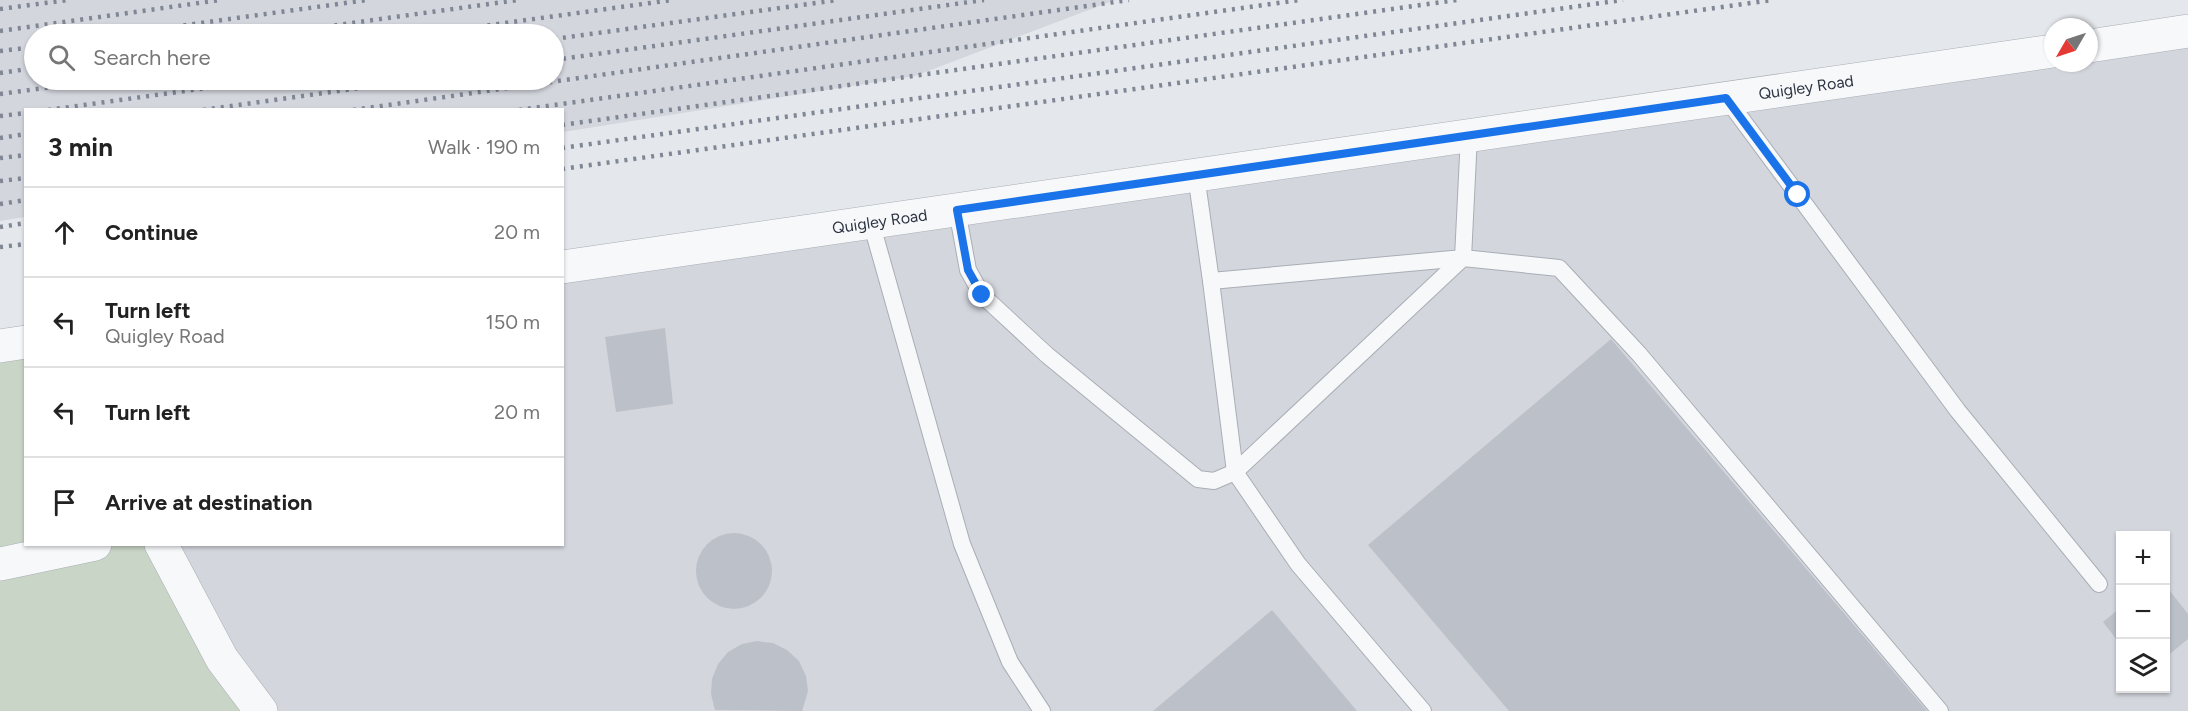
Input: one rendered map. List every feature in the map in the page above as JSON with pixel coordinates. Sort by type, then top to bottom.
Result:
[{"type":"street","points":[[2098,45],[2188,31]]},
{"type":"street","name":"Quigley Road","points":[[564,267],[2044,52]]},
{"type":"street","points":[[0,346],[24,342]]},
{"type":"street","points":[[0,564],[86,546]]},
{"type":"street","points":[[163,546],[222,659],[261,711]]},
{"type":"lane","points":[[1726,98],[1958,411],[2099,584]]},
{"type":"lane","points":[[957,210],[968,270],[982,295],[1047,355],[1198,479],[1214,481],[1235,472],[1463,258],[1469,135]]},
{"type":"lane","points":[[1196,175],[1235,472],[1298,564],[1423,711]]},
{"type":"lane","points":[[871,222],[962,544],[1010,662],[1042,711]]},
{"type":"lane","points":[[1211,281],[1463,258],[1559,268],[1640,354],[1940,711]]},
{"type":"shaded area","points":[[0,0],[1115,0],[915,76],[564,132],[564,108],[24,108],[24,217],[0,221]]},
{"type":"shaded area","points":[[2188,31],[2188,711],[261,711],[162,546],[564,546],[564,267],[2044,64],[2044,72],[2098,72],[2098,45]]},
{"type":"green space","points":[[24,342],[24,546],[162,546],[261,711],[0,711],[0,346]]},
{"type":"building","points":[[665,328],[673,404],[616,412],[605,337]]},
{"type":"building","points":[[1611,339],[1927,711],[1509,711],[1368,545]]},
{"type":"building","points":[[734,533],[749,536],[761,544],[769,556],[772,571],[769,586],[761,598],[749,606],[734,609],[719,606],[707,598],[699,586],[696,571],[699,556],[707,544],[719,536]]},
{"type":"building","points":[[2170,591],[2188,614],[2188,639],[2170,654]]},
{"type":"building","points":[[1272,610],[1357,711],[1153,711]]},
{"type":"building","points":[[2116,611],[2116,639],[2103,622]]},
{"type":"building","points":[[757,641],[773,643],[787,650],[799,661],[806,676],[808,691],[802,711],[715,710],[711,694],[712,679],[718,664],[728,652],[742,644]]},
{"type":"railway","points":[[0,9],[68,0]]},
{"type":"railway","points":[[50,24],[220,0]]},
{"type":"railway","points":[[193,24],[367,0]]},
{"type":"railway","points":[[344,24],[518,0]]},
{"type":"railway","points":[[498,24],[672,0]]},
{"type":"railway","points":[[564,38],[838,0]]},
{"type":"railway","points":[[564,59],[984,0]]},
{"type":"railway","points":[[564,80],[1129,0]]},
{"type":"railway","points":[[533,108],[1299,0]]},
{"type":"railway","points":[[564,125],[1457,0]]},
{"type":"railway","points":[[564,148],[1623,0]]},
{"type":"railway","points":[[564,169],[1772,0]]},
{"type":"railway","points":[[0,31],[24,28]]},
{"type":"railway","points":[[0,51],[24,48]]},
{"type":"railway","points":[[0,73],[24,69]]},
{"type":"railway","points":[[0,94],[29,90]]},
{"type":"railway","points":[[62,108],[192,90]]},
{"type":"railway","points":[[217,108],[346,90]]},
{"type":"railway","points":[[367,108],[494,90]]},
{"type":"railway","points":[[0,116],[24,113]]},
{"type":"railway","points":[[0,138],[24,134]]},
{"type":"railway","points":[[0,158],[24,155]]},
{"type":"railway","points":[[0,181],[24,178]]},
{"type":"railway","points":[[0,204],[24,200]]},
{"type":"railway","points":[[0,227],[24,223]]},
{"type":"railway","points":[[0,247],[24,244]]},
{"type":"route","points":[[982,295],[968,270],[957,210],[1726,98],[1798,195]]}]
